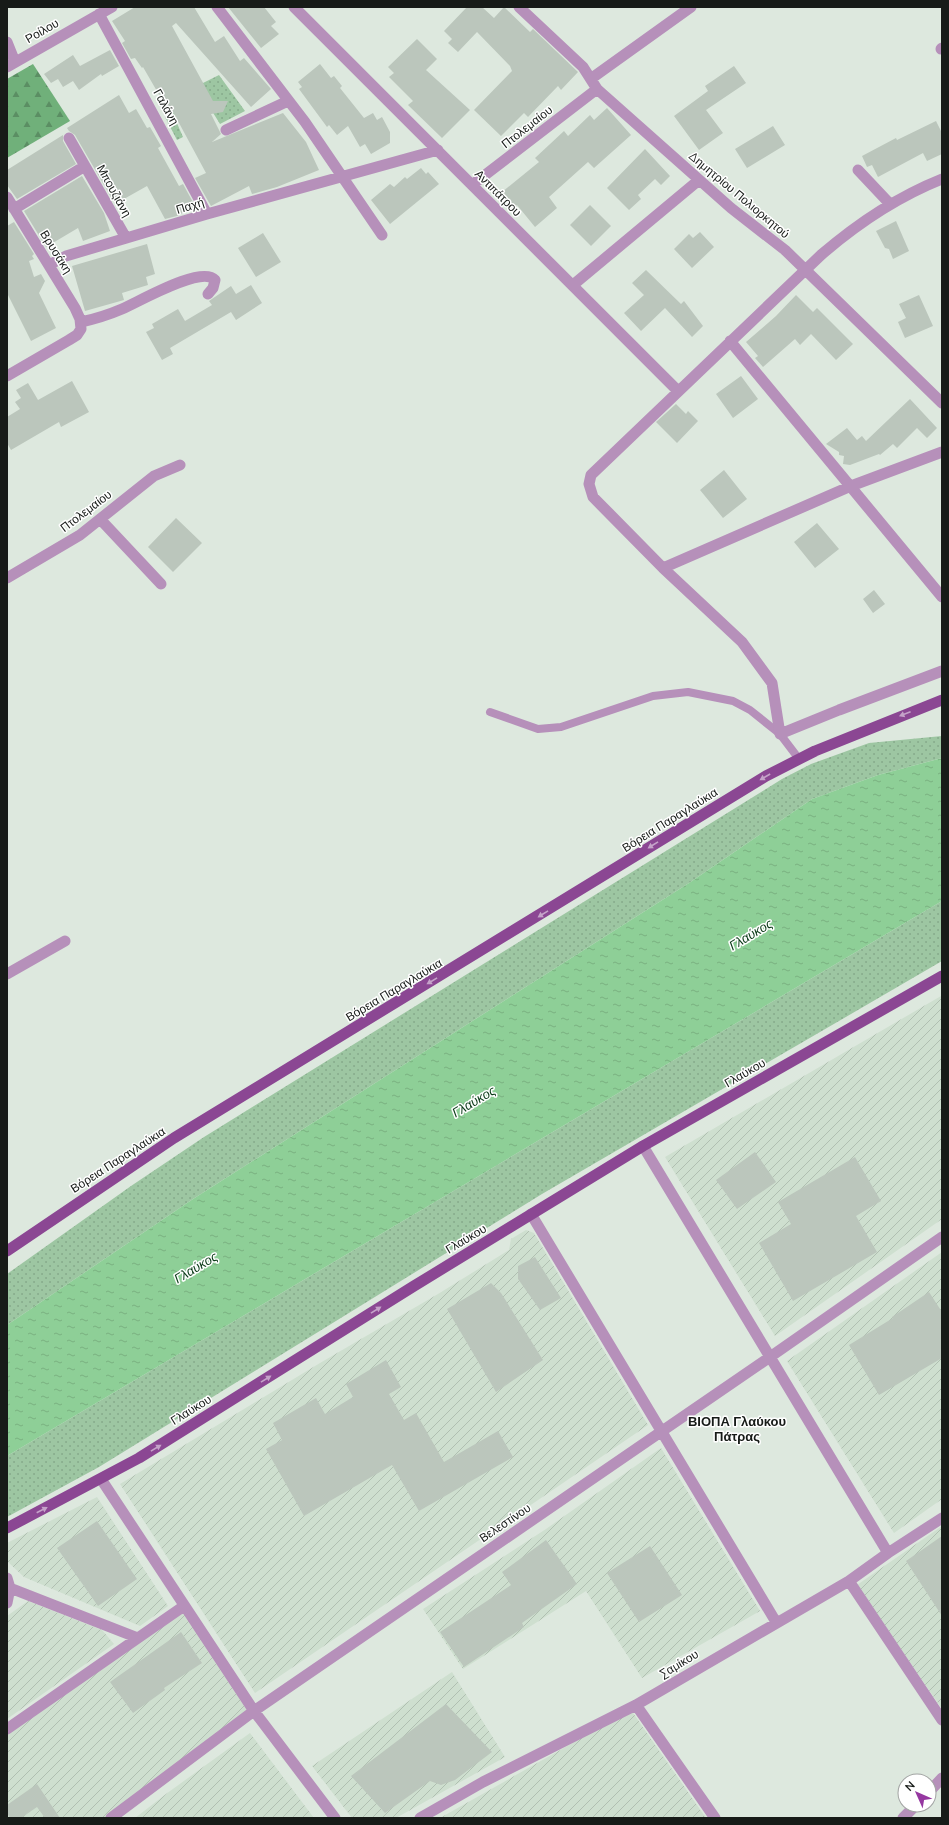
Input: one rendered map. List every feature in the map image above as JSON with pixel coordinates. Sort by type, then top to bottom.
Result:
[{"type":"main road","name":"Βόρεια Παραγλαύκια","points":[[7,1251],[174,1138],[535,919],[689,822],[799,759],[861,732],[942,700]]},
{"type":"main road","name":"Γλαύκου","points":[[7,1528],[101,1479],[159,1446],[531,1214],[643,1146],[942,977]]},
{"type":"street","name":"Ροίλου","points":[[11,64],[112,7]]},
{"type":"street","points":[[217,7],[288,101],[382,235]]},
{"type":"street","name":"Δημητρίου Πολιορκητού","points":[[519,7],[572,55],[592,78],[597,89],[731,208],[785,250],[942,403]]},
{"type":"street","points":[[592,78],[691,7]]},
{"type":"street","name":"Αντιπάτρου","points":[[300,9],[472,185],[678,391]]},
{"type":"street","name":"Γαλάνη","points":[[99,14],[207,214]]},
{"type":"street","points":[[7,42],[11,64]]},
{"type":"street","name":"Πτολεμαίου","points":[[472,185],[597,89]]},
{"type":"street","points":[[226,130],[288,101]]},
{"type":"street","points":[[68,138],[85,166]]},
{"type":"street","name":"Παχή","points":[[49,265],[66,256],[207,214],[438,150]]},
{"type":"street","name":"Μπουζιάνη","points":[[14,209],[85,166],[126,238]]},
{"type":"street","points":[[858,170],[890,204]]},
{"type":"street","points":[[942,179],[890,204],[845,236],[730,341],[591,475],[589,484],[593,497],[663,568],[742,642],[772,683],[780,734],[942,671]]},
{"type":"street","points":[[572,285],[699,180]]},
{"type":"street","name":"Βρυσάκη","points":[[7,197],[75,308],[81,322]]},
{"type":"street","points":[[7,376],[77,335],[81,329],[81,322],[111,314],[176,283],[199,276],[208,275],[215,280],[213,288],[208,294]]},
{"type":"street","points":[[730,341],[884,529],[942,597]]},
{"type":"street","points":[[663,568],[850,486],[942,452]]},
{"type":"street","name":"Πτολεμαίου","points":[[7,578],[80,535],[146,482],[161,473],[180,465]]},
{"type":"street","points":[[100,519],[161,584]]},
{"type":"street","points":[[7,974],[65,941]]},
{"type":"street","points":[[643,1146],[888,1553]]},
{"type":"street","points":[[531,1214],[776,1622]]},
{"type":"street","name":"Βελεστίνου","points":[[111,1818],[254,1711],[770,1357],[942,1237]]},
{"type":"street","points":[[101,1479],[254,1711],[335,1818]]},
{"type":"street","name":"Σαμίκου","points":[[420,1818],[483,1782],[636,1705],[776,1622],[848,1582],[888,1553],[942,1518]]},
{"type":"street","points":[[848,1582],[942,1720]]},
{"type":"street","points":[[7,1603],[9,1583],[138,1638]]},
{"type":"street","points":[[7,1729],[184,1606]]},
{"type":"street","points":[[636,1705],[715,1818]]},
{"type":"lane","points":[[490,712],[538,729],[553,728],[561,727],[653,696],[688,692],[733,701],[750,710],[780,734],[799,759]]},
{"type":"shaded area","points":[[219,75],[245,111],[220,124],[207,103],[176,121],[183,137],[177,140],[165,117],[198,96],[195,87]]},
{"type":"shaded area","points":[[942,736],[942,758],[878,775],[812,799],[689,883],[193,1199],[7,1325],[7,1274],[131,1186],[204,1137],[782,779],[811,764],[869,743]]},
{"type":"shaded area","points":[[942,901],[942,961],[542,1194],[99,1467],[7,1517],[7,1456]]},
{"type":"shaded area","points":[[941,996],[942,1219],[775,1336],[665,1157]]},
{"type":"shaded area","points":[[526,1230],[534,1233],[648,1425],[255,1693],[120,1484],[509,1250],[511,1239]]},
{"type":"shaded area","points":[[942,1252],[942,1499],[894,1533],[787,1361]]},
{"type":"shaded area","points":[[661,1448],[760,1611],[642,1678],[586,1591],[463,1669],[423,1609],[546,1529]]},
{"type":"shaded area","points":[[97,1497],[168,1606],[140,1626],[24,1577],[7,1561],[7,1543]]},
{"type":"shaded area","points":[[942,1526],[942,1709],[857,1585]]},
{"type":"shaded area","points":[[28,1601],[102,1630],[114,1644],[7,1719],[7,1616]]},
{"type":"shaded area","points":[[184,1606],[254,1711],[114,1818],[7,1818],[7,1730]]},
{"type":"shaded area","points":[[452,1672],[505,1757],[396,1818],[352,1818],[312,1766]]},
{"type":"shaded area","points":[[631,1710],[706,1818],[440,1818]]},
{"type":"shaded area","points":[[250,1733],[314,1818],[135,1818],[166,1794]]},
{"type":"green space","points":[[33,64],[70,121],[7,158],[7,79]]},
{"type":"water","name":"Γλαύκος","points":[[942,758],[942,901],[7,1456],[7,1325],[193,1199],[689,883],[812,799],[878,775]]},
{"type":"building","points":[[135,7],[194,7],[215,42],[224,36],[240,61],[244,58],[271,89],[251,107],[176,23],[172,26],[213,101],[228,101],[223,112],[211,114],[221,134],[212,142],[283,113],[306,142],[319,170],[277,187],[252,194],[249,186],[211,206],[195,178],[206,173],[172,110],[169,112],[143,67],[142,68],[135,58],[131,59],[122,43],[125,41],[112,21]]},
{"type":"building","points":[[228,7],[264,7],[276,22],[271,26],[279,34],[261,48]]},
{"type":"building","points":[[467,7],[482,7],[494,18],[504,7],[530,32],[533,29],[578,72],[561,90],[558,86],[528,117],[524,113],[501,136],[474,110],[512,71],[510,66],[477,32],[458,52],[448,43],[452,39],[444,31]]},
{"type":"building","points":[[417,39],[437,59],[426,70],[470,110],[442,138],[408,105],[413,101],[389,77],[394,73],[388,67]]},
{"type":"building","points":[[110,50],[119,66],[102,76],[101,74],[79,90],[73,81],[63,87],[58,79],[51,83],[44,74],[73,55],[80,66]]},
{"type":"building","points":[[320,64],[331,78],[334,76],[342,86],[340,88],[364,118],[373,113],[377,120],[382,117],[390,132],[390,143],[371,154],[365,144],[360,147],[348,126],[337,135],[329,125],[327,127],[299,89],[302,87],[298,82]]},
{"type":"building","points":[[734,66],[746,83],[706,110],[723,133],[699,150],[674,116],[708,91],[705,86]]},
{"type":"building","points":[[119,95],[129,113],[136,109],[147,128],[150,127],[161,146],[158,148],[179,186],[183,184],[195,206],[177,216],[165,219],[147,186],[115,204],[75,135],[67,128]]},
{"type":"building","points":[[607,108],[631,135],[594,168],[588,162],[549,197],[557,208],[535,227],[517,205],[514,207],[502,192],[539,162],[535,158],[564,131],[568,136],[590,115],[594,120]]},
{"type":"building","points":[[936,121],[942,133],[942,154],[927,161],[923,153],[878,177],[872,165],[867,167],[862,156],[896,138],[897,140]]},
{"type":"building","points":[[773,126],[785,145],[747,168],[735,149]]},
{"type":"building","points":[[63,135],[63,141],[76,164],[17,199],[7,185],[7,170]]},
{"type":"building","points":[[645,149],[670,176],[661,185],[655,179],[638,195],[641,199],[629,210],[607,188]]},
{"type":"building","points":[[421,168],[426,174],[428,172],[439,184],[390,224],[371,200],[390,184],[394,187],[405,177],[407,179]]},
{"type":"building","points":[[82,176],[104,213],[110,231],[83,241],[78,228],[46,247],[24,211]]},
{"type":"building","points":[[590,205],[611,226],[591,246],[570,225]]},
{"type":"building","points":[[896,221],[909,251],[893,259],[889,249],[885,248],[876,231]]},
{"type":"building","points":[[14,222],[34,254],[32,256],[34,259],[29,261],[34,277],[41,274],[45,281],[39,293],[56,328],[31,341],[7,293],[7,226]]},
{"type":"building","points":[[700,232],[714,247],[692,268],[674,249],[689,234],[693,238]]},
{"type":"building","points":[[263,233],[281,262],[256,277],[238,248]]},
{"type":"building","points":[[147,244],[155,274],[146,277],[148,285],[122,293],[124,300],[85,311],[72,266]]},
{"type":"building","points":[[646,270],[681,304],[684,301],[703,326],[692,337],[665,308],[641,331],[624,313],[644,295],[632,283]]},
{"type":"building","points":[[251,285],[262,303],[236,320],[231,312],[170,348],[173,354],[162,360],[146,332],[154,328],[152,324],[178,309],[185,321],[212,305],[209,301],[231,286],[236,294]]},
{"type":"building","points":[[796,295],[813,312],[817,308],[853,344],[836,360],[811,334],[800,345],[795,339],[763,367],[755,358],[758,356],[746,342],[776,316]]},
{"type":"building","points":[[919,295],[933,326],[905,338],[898,322],[906,318],[899,304]]},
{"type":"building","points":[[741,376],[758,399],[733,418],[716,394]]},
{"type":"building","points":[[72,381],[89,412],[61,427],[59,422],[11,450],[7,443],[7,417],[20,409],[15,402],[21,398],[16,390],[28,383],[38,400]]},
{"type":"building","points":[[910,399],[937,428],[927,438],[917,428],[897,448],[893,444],[880,455],[879,454],[850,465],[843,464],[844,456],[839,455],[839,452],[826,444],[847,428],[857,440],[862,436],[866,441]]},
{"type":"building","points":[[676,404],[686,414],[688,411],[698,421],[677,443],[656,422]]},
{"type":"building","points":[[724,470],[747,499],[723,518],[700,490]]},
{"type":"building","points":[[176,518],[202,543],[173,572],[148,547]]},
{"type":"building","points":[[817,523],[839,549],[815,568],[794,542]]},
{"type":"building","points":[[874,590],[885,604],[873,613],[863,599]]},
{"type":"building","points":[[755,1152],[776,1182],[737,1209],[716,1180]]},
{"type":"building","points":[[855,1157],[881,1201],[856,1216],[877,1252],[793,1301],[759,1243],[791,1224],[778,1202]]},
{"type":"building","points":[[535,1257],[561,1298],[540,1310],[518,1279],[518,1266]]},
{"type":"building","points":[[491,1283],[501,1293],[543,1360],[496,1392],[447,1309]]},
{"type":"building","points":[[929,1292],[942,1312],[942,1358],[879,1395],[849,1345],[893,1318],[892,1317]]},
{"type":"building","points":[[386,1360],[401,1387],[389,1394],[404,1420],[416,1413],[444,1462],[498,1431],[513,1457],[419,1511],[392,1465],[304,1516],[266,1449],[282,1440],[273,1423],[316,1398],[325,1414],[353,1397],[346,1384]]},
{"type":"building","points":[[97,1521],[137,1579],[98,1606],[57,1548]]},
{"type":"building","points":[[942,1536],[942,1616],[906,1561]]},
{"type":"building","points":[[546,1540],[577,1584],[522,1623],[524,1627],[464,1667],[440,1632],[511,1585],[502,1572]]},
{"type":"building","points":[[650,1546],[682,1595],[639,1622],[607,1573]]},
{"type":"building","points":[[181,1632],[202,1663],[164,1688],[165,1690],[133,1713],[110,1682]]},
{"type":"building","points":[[446,1704],[492,1752],[455,1780],[441,1785],[430,1781],[385,1813],[351,1776]]},
{"type":"building","points":[[37,1784],[60,1818],[45,1818],[37,1807],[21,1818],[10,1818],[7,1813],[7,1805]]},
{"type":"district","name":"ΒΙΟΠΑ Γλαύκου Πάτρας","points":[[737,1430]]}]
